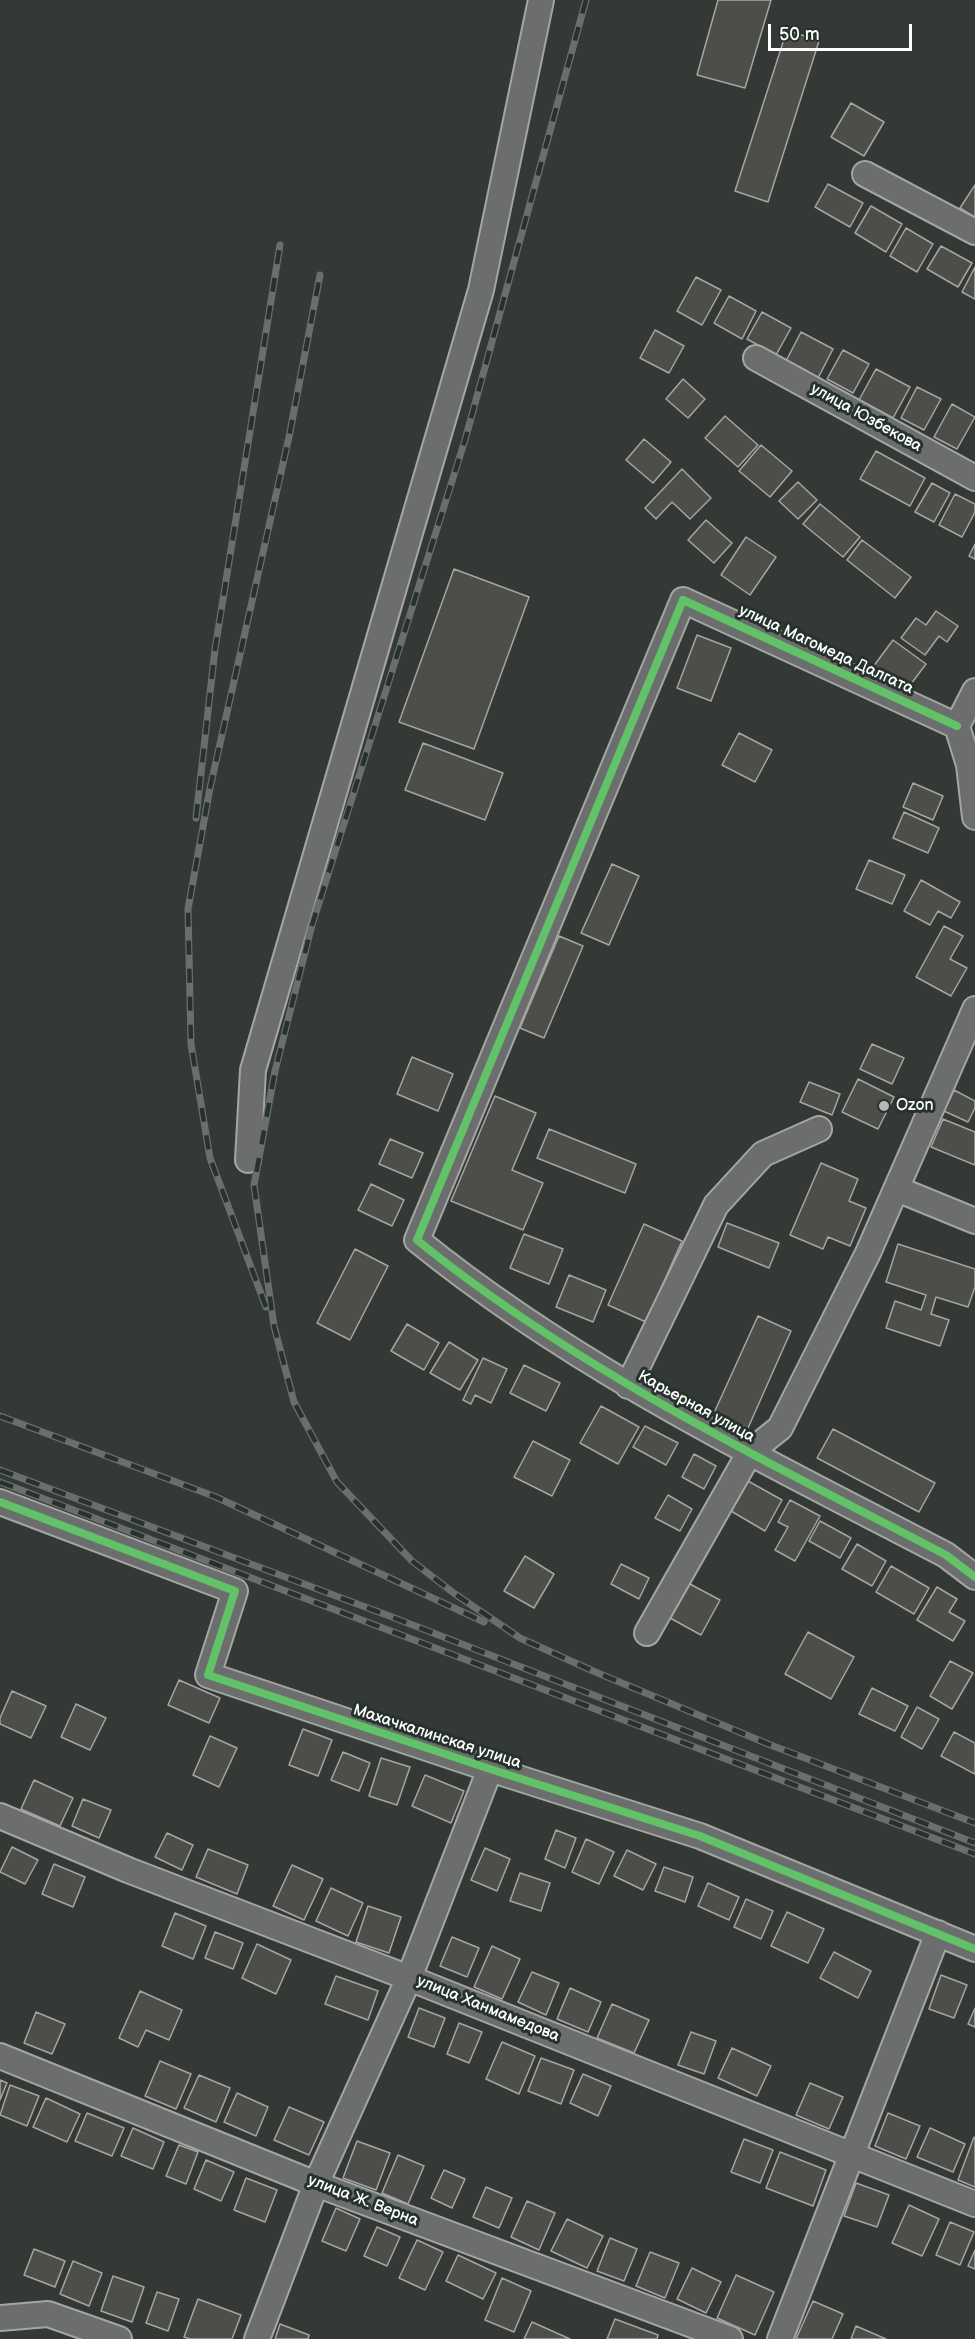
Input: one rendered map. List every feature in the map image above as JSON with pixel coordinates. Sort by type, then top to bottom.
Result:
[{"type":"street","points":[[248,1160],[253,1070],[481,290],[541,0]]},
{"type":"street","points":[[865,174],[975,232]]},
{"type":"street","name":"улица Юзбекова","points":[[756,358],[975,478]]},
{"type":"street","name":"улица Магомеда Далгата","points":[[417,1240],[683,600],[957,726]]},
{"type":"street","points":[[975,691],[957,726],[972,767],[975,817]]},
{"type":"street","name":"Карьерная улица","points":[[647,1633],[750,1452],[780,1428],[868,1253],[975,1009]]},
{"type":"street","points":[[628,1386],[716,1206],[764,1154],[819,1129]]},
{"type":"street","points":[[897,1189],[975,1221]]},
{"type":"street","name":"Карьерная улица","points":[[417,1240],[451,1267],[628,1386],[946,1555],[975,1577]]},
{"type":"street","name":"Махачкалинская улица","points":[[0,1502],[235,1591],[208,1675],[700,1836],[975,1949]]},
{"type":"street","points":[[257,2339],[316,2184],[409,1978],[490,1769]]},
{"type":"street","name":"улица Ханмамедова","points":[[0,1816],[128,1870],[409,1978],[975,2204]]},
{"type":"street","points":[[780,2339],[938,1933]]},
{"type":"street","name":"улица Ж. Верна","points":[[0,2056],[316,2184],[730,2339]]},
{"type":"street","points":[[0,2318],[48,2314],[119,2339]]},
{"type":"building","points":[[718,0],[771,0],[745,88],[697,75]]},
{"type":"building","points":[[787,30],[819,41],[768,202],[735,191]]},
{"type":"building","points":[[851,103],[884,122],[864,156],[831,137]]},
{"type":"building","points":[[828,184],[863,203],[850,227],[815,207]]},
{"type":"building","points":[[975,185],[975,217],[960,208]]},
{"type":"building","points":[[871,206],[902,224],[886,252],[855,233]]},
{"type":"building","points":[[906,228],[933,244],[917,272],[890,256]]},
{"type":"building","points":[[941,246],[972,263],[958,287],[927,269]]},
{"type":"building","points":[[975,267],[975,299],[962,292]]},
{"type":"building","points":[[696,277],[721,290],[702,325],[677,311]]},
{"type":"building","points":[[729,296],[756,311],[742,339],[714,323]]},
{"type":"building","points":[[762,312],[791,328],[776,355],[747,339]]},
{"type":"building","points":[[655,330],[684,346],[669,373],[640,358]]},
{"type":"building","points":[[801,332],[833,349],[817,380],[785,363]]},
{"type":"building","points":[[843,350],[869,364],[853,393],[827,379]]},
{"type":"building","points":[[876,369],[910,387],[893,418],[859,400]]},
{"type":"building","points":[[683,379],[705,399],[688,418],[666,399]]},
{"type":"building","points":[[917,387],[941,399],[924,430],[901,418]]},
{"type":"building","points":[[952,404],[975,417],[957,449],[934,437]]},
{"type":"building","points":[[725,416],[758,445],[738,467],[705,438]]},
{"type":"building","points":[[644,439],[671,462],[653,483],[626,460]]},
{"type":"building","points":[[761,445],[792,471],[770,497],[739,471]]},
{"type":"building","points":[[876,451],[925,478],[910,506],[860,479]]},
{"type":"building","points":[[682,469],[711,498],[690,519],[672,502],[656,519],[645,508]]},
{"type":"building","points":[[798,482],[817,500],[798,519],[779,501]]},
{"type":"building","points":[[932,483],[950,493],[934,522],[915,512]]},
{"type":"building","points":[[955,494],[975,504],[975,512],[962,537],[939,525]]},
{"type":"building","points":[[820,504],[860,537],[843,557],[803,524]]},
{"type":"building","points":[[706,520],[732,543],[714,563],[688,540]]},
{"type":"building","points":[[746,537],[776,557],[750,595],[721,575]]},
{"type":"building","points":[[862,540],[911,577],[895,598],[847,560]]},
{"type":"building","points":[[975,544],[975,559],[969,556]]},
{"type":"building","points":[[454,569],[529,597],[474,749],[399,722]]},
{"type":"building","points":[[936,611],[958,626],[947,642],[939,636],[925,655],[901,638],[916,618],[926,625]]},
{"type":"building","points":[[697,635],[731,648],[711,701],[677,688]]},
{"type":"building","points":[[893,640],[926,664],[905,692],[873,667]]},
{"type":"building","points":[[739,733],[772,750],[755,782],[722,765]]},
{"type":"building","points":[[423,743],[503,773],[485,820],[405,790]]},
{"type":"building","points":[[913,783],[943,796],[933,820],[903,807]]},
{"type":"building","points":[[904,812],[939,828],[928,853],[893,838]]},
{"type":"building","points":[[869,860],[905,875],[892,904],[856,889]]},
{"type":"building","points":[[612,864],[639,876],[609,945],[581,933]]},
{"type":"building","points":[[921,880],[960,902],[951,918],[938,911],[930,925],[904,911]]},
{"type":"building","points":[[944,926],[963,936],[950,959],[967,968],[951,996],[916,977]]},
{"type":"building","points":[[559,936],[583,946],[544,1038],[520,1028]]},
{"type":"building","points":[[872,1044],[904,1058],[892,1084],[860,1069]]},
{"type":"building","points":[[412,1057],[453,1074],[438,1111],[397,1094]]},
{"type":"building","points":[[858,1079],[894,1097],[878,1129],[842,1112]]},
{"type":"building","points":[[809,1082],[840,1094],[832,1115],[800,1102]]},
{"type":"building","points":[[954,1090],[975,1101],[975,1108],[968,1122],[944,1111]]},
{"type":"building","points":[[495,1096],[536,1113],[512,1170],[543,1183],[523,1230],[451,1201]]},
{"type":"building","points":[[943,1119],[975,1132],[975,1165],[931,1147]]},
{"type":"building","points":[[549,1129],[636,1164],[625,1193],[537,1158]]},
{"type":"building","points":[[390,1139],[423,1153],[412,1178],[379,1164]]},
{"type":"building","points":[[821,1163],[858,1179],[849,1201],[866,1208],[850,1246],[828,1237],[823,1249],[790,1235]]},
{"type":"building","points":[[371,1184],[404,1200],[392,1226],[358,1210]]},
{"type":"building","points":[[727,1223],[779,1243],[769,1268],[718,1247]]},
{"type":"building","points":[[644,1224],[682,1241],[646,1322],[608,1305]]},
{"type":"building","points":[[524,1234],[563,1249],[549,1284],[510,1268]]},
{"type":"building","points":[[898,1244],[975,1269],[975,1287],[968,1307],[936,1297],[931,1314],[949,1320],[940,1346],[886,1328],[895,1301],[921,1310],[926,1295],[886,1282]]},
{"type":"building","points":[[355,1249],[388,1266],[350,1340],[317,1323]]},
{"type":"building","points":[[569,1275],[606,1290],[593,1322],[556,1307]]},
{"type":"building","points":[[758,1316],[791,1331],[748,1428],[714,1413]]},
{"type":"building","points":[[407,1324],[439,1343],[424,1370],[391,1351]]},
{"type":"building","points":[[449,1342],[478,1360],[460,1390],[430,1373]]},
{"type":"building","points":[[483,1358],[507,1369],[491,1403],[475,1395],[471,1404],[463,1400]]},
{"type":"building","points":[[524,1365],[560,1383],[546,1411],[510,1393]]},
{"type":"building","points":[[601,1406],[639,1427],[618,1464],[580,1443]]},
{"type":"building","points":[[645,1426],[678,1443],[666,1465],[633,1447]]},
{"type":"building","points":[[833,1429],[935,1483],[919,1512],[817,1458]]},
{"type":"building","points":[[533,1441],[570,1460],[552,1496],[514,1477]]},
{"type":"building","points":[[694,1454],[716,1466],[704,1489],[682,1477]]},
{"type":"building","points":[[748,1481],[782,1500],[765,1531],[731,1511]]},
{"type":"building","points":[[668,1495],[692,1509],[680,1531],[655,1518]]},
{"type":"building","points":[[790,1500],[820,1516],[795,1561],[775,1550],[788,1527],[778,1522]]},
{"type":"building","points":[[820,1521],[851,1538],[840,1558],[809,1541]]},
{"type":"building","points":[[857,1544],[886,1561],[872,1586],[842,1569]]},
{"type":"building","points":[[525,1556],[554,1574],[534,1608],[504,1591]]},
{"type":"building","points":[[621,1564],[649,1578],[639,1599],[611,1584]]},
{"type":"building","points":[[891,1566],[929,1588],[914,1614],[876,1592]]},
{"type":"building","points":[[688,1583],[720,1600],[701,1635],[670,1618]]},
{"type":"building","points":[[937,1587],[957,1599],[949,1612],[965,1621],[953,1641],[917,1620]]},
{"type":"building","points":[[808,1632],[854,1657],[831,1699],[785,1674]]},
{"type":"building","points":[[950,1661],[973,1673],[952,1709],[930,1696]]},
{"type":"building","points":[[179,1680],[220,1698],[209,1723],[168,1705]]},
{"type":"building","points":[[872,1688],[908,1706],[895,1731],[859,1714]]},
{"type":"building","points":[[12,1691],[46,1706],[31,1738],[0,1724],[0,1718]]},
{"type":"building","points":[[76,1704],[106,1718],[90,1750],[61,1737]]},
{"type":"building","points":[[917,1707],[939,1719],[922,1749],[901,1737]]},
{"type":"building","points":[[303,1729],[332,1740],[318,1776],[289,1765]]},
{"type":"building","points":[[954,1732],[975,1743],[975,1774],[941,1756]]},
{"type":"building","points":[[210,1736],[237,1748],[219,1787],[193,1775]]},
{"type":"building","points":[[343,1752],[370,1763],[359,1791],[331,1780]]},
{"type":"building","points":[[381,1758],[410,1767],[397,1805],[369,1796]]},
{"type":"building","points":[[425,1775],[464,1791],[451,1823],[412,1806]]},
{"type":"building","points":[[34,1780],[73,1798],[60,1826],[21,1809]]},
{"type":"building","points":[[83,1799],[111,1810],[99,1838],[72,1826]]},
{"type":"building","points":[[556,1830],[576,1838],[565,1868],[545,1859]]},
{"type":"building","points":[[167,1833],[193,1845],[182,1870],[155,1857]]},
{"type":"building","points":[[586,1839],[614,1852],[599,1884],[572,1872]]},
{"type":"building","points":[[12,1847],[38,1860],[25,1884],[0,1872]]},
{"type":"building","points":[[485,1848],[510,1859],[497,1891],[471,1880]]},
{"type":"building","points":[[208,1849],[248,1865],[237,1894],[196,1877]]},
{"type":"building","points":[[627,1850],[656,1864],[643,1890],[614,1876]]},
{"type":"building","points":[[54,1864],[85,1877],[73,1907],[42,1894]]},
{"type":"building","points":[[292,1865],[323,1879],[304,1920],[273,1906]]},
{"type":"building","points":[[664,1867],[693,1877],[685,1902],[655,1891]]},
{"type":"building","points":[[520,1873],[550,1883],[541,1911],[510,1901]]},
{"type":"building","points":[[708,1883],[739,1897],[729,1920],[698,1906]]},
{"type":"building","points":[[331,1888],[363,1903],[348,1936],[316,1921]]},
{"type":"building","points":[[746,1899],[773,1911],[761,1939],[734,1927]]},
{"type":"building","points":[[368,1906],[401,1917],[389,1953],[356,1942]]},
{"type":"building","points":[[787,1912],[824,1929],[808,1963],[771,1946]]},
{"type":"building","points":[[175,1913],[206,1926],[193,1959],[162,1946]]},
{"type":"building","points":[[215,1932],[243,1943],[233,1969],[205,1958]]},
{"type":"building","points":[[452,1937],[479,1948],[467,1977],[440,1966]]},
{"type":"building","points":[[257,1944],[291,1960],[276,1994],[242,1978]]},
{"type":"building","points":[[492,1946],[520,1959],[502,1999],[474,1987]]},
{"type":"building","points":[[834,1952],[871,1971],[858,1998],[820,1978]]},
{"type":"building","points":[[532,1972],[559,1983],[546,2015],[518,2002]]},
{"type":"building","points":[[941,1975],[967,1985],[954,2018],[929,2009]]},
{"type":"building","points":[[336,1976],[378,1991],[368,2020],[325,2004]]},
{"type":"building","points":[[570,1988],[601,2002],[588,2032],[557,2019]]},
{"type":"building","points":[[140,1991],[182,2010],[169,2040],[146,2030],[138,2047],[119,2038]]},
{"type":"building","points":[[612,2004],[649,2020],[634,2053],[597,2038]]},
{"type":"building","points":[[419,2008],[445,2018],[434,2047],[408,2037]]},
{"type":"building","points":[[975,2008],[975,2027],[968,2024]]},
{"type":"building","points":[[36,2012],[65,2024],[52,2054],[24,2043]]},
{"type":"building","points":[[459,2023],[482,2032],[469,2063],[447,2054]]},
{"type":"building","points":[[691,2032],[716,2041],[704,2074],[678,2065]]},
{"type":"building","points":[[502,2042],[535,2056],[519,2094],[486,2079]]},
{"type":"building","points":[[732,2048],[771,2066],[757,2096],[718,2078]]},
{"type":"building","points":[[541,2058],[574,2070],[561,2104],[528,2091]]},
{"type":"building","points":[[160,2061],[191,2074],[176,2109],[145,2096]]},
{"type":"building","points":[[583,2074],[611,2086],[598,2116],[570,2103]]},
{"type":"building","points":[[199,2075],[230,2088],[216,2122],[184,2108]]},
{"type":"building","points":[[0,2080],[7,2083],[0,2100]]},
{"type":"building","points":[[810,2083],[843,2097],[829,2129],[796,2115]]},
{"type":"building","points":[[10,2085],[39,2096],[27,2126],[0,2115]]},
{"type":"building","points":[[237,2093],[268,2107],[256,2136],[224,2122]]},
{"type":"building","points":[[46,2098],[80,2114],[67,2142],[33,2127]]},
{"type":"building","points":[[289,2107],[324,2122],[309,2155],[274,2140]]},
{"type":"building","points":[[87,2113],[124,2128],[112,2156],[75,2141]]},
{"type":"building","points":[[888,2113],[920,2126],[906,2159],[875,2146]]},
{"type":"building","points":[[133,2128],[164,2142],[153,2169],[121,2156]]},
{"type":"building","points":[[930,2128],[965,2144],[953,2172],[917,2157]]},
{"type":"building","points":[[975,2138],[975,2187],[958,2180]]},
{"type":"building","points":[[744,2139],[773,2150],[760,2183],[731,2172]]},
{"type":"building","points":[[357,2141],[390,2153],[376,2190],[343,2178]]},
{"type":"building","points":[[179,2145],[198,2152],[186,2184],[166,2176]]},
{"type":"building","points":[[780,2152],[826,2170],[813,2206],[766,2188]]},
{"type":"building","points":[[398,2155],[424,2166],[408,2204],[382,2193]]},
{"type":"building","points":[[206,2160],[234,2172],[221,2201],[194,2189]]},
{"type":"building","points":[[444,2170],[465,2179],[452,2208],[431,2198]]},
{"type":"building","points":[[246,2178],[277,2190],[265,2222],[234,2210]]},
{"type":"building","points":[[856,2183],[889,2195],[877,2227],[844,2216]]},
{"type":"building","points":[[486,2187],[512,2198],[499,2228],[473,2217]]},
{"type":"building","points":[[527,2201],[555,2213],[539,2250],[511,2237]]},
{"type":"building","points":[[909,2205],[939,2219],[922,2256],[892,2243]]},
{"type":"building","points":[[336,2208],[360,2219],[346,2251],[322,2241]]},
{"type":"building","points":[[567,2219],[603,2236],[587,2268],[551,2251]]},
{"type":"building","points":[[950,2222],[974,2232],[960,2265],[936,2255]]},
{"type":"building","points":[[377,2227],[400,2237],[387,2266],[364,2256]]},
{"type":"building","points":[[610,2238],[637,2249],[624,2281],[597,2271]]},
{"type":"building","points":[[417,2240],[443,2252],[425,2290],[399,2278]]},
{"type":"building","points":[[34,2249],[65,2261],[55,2287],[24,2275]]},
{"type":"building","points":[[975,2250],[975,2269],[968,2266]]},
{"type":"building","points":[[650,2252],[679,2263],[665,2298],[636,2286]]},
{"type":"building","points":[[458,2255],[496,2273],[483,2299],[446,2281]]},
{"type":"building","points":[[73,2261],[102,2273],[89,2306],[60,2294]]},
{"type":"building","points":[[692,2268],[721,2282],[706,2313],[677,2299]]},
{"type":"building","points":[[736,2275],[774,2292],[755,2335],[717,2318]]},
{"type":"building","points":[[113,2276],[144,2287],[132,2322],[101,2311]]},
{"type":"building","points":[[502,2278],[531,2291],[514,2332],[485,2320]]},
{"type":"building","points":[[157,2292],[179,2299],[168,2331],[146,2323]]},
{"type":"building","points":[[198,2299],[241,2315],[232,2339],[184,2337]]},
{"type":"building","points":[[813,2301],[843,2314],[832,2339],[796,2339]]},
{"type":"building","points":[[615,2319],[658,2335],[657,2339],[607,2339]]},
{"type":"building","points":[[532,2322],[570,2339],[524,2339]]},
{"type":"building","points":[[280,2324],[309,2335],[308,2339],[275,2339]]},
{"type":"building","points":[[856,2326],[886,2339],[851,2339]]},
{"type":"railway","points":[[586,0],[465,440],[312,925],[275,1071],[254,1185],[274,1326],[294,1402],[337,1482],[412,1561],[455,1594],[520,1638],[593,1671],[768,1744],[975,1823]]},
{"type":"railway","points":[[196,818],[215,649],[280,245]]},
{"type":"railway","points":[[266,1307],[210,1158],[191,1044],[188,909],[210,788],[289,437],[320,275]]},
{"type":"railway","points":[[0,1416],[216,1497],[484,1622]]},
{"type":"railway","points":[[0,1470],[392,1617],[975,1843]]},
{"type":"railway","points":[[0,1482],[975,1854]]},
{"type":"cycle path","points":[[957,726],[683,600],[417,1240],[478,1287],[607,1372],[741,1448],[946,1555],[975,1577]]},
{"type":"cycle path","points":[[0,1502],[235,1591],[208,1675],[700,1836],[975,1949]]},
{"type":"place","name":"Ozon","points":[[884,1106]]}]
